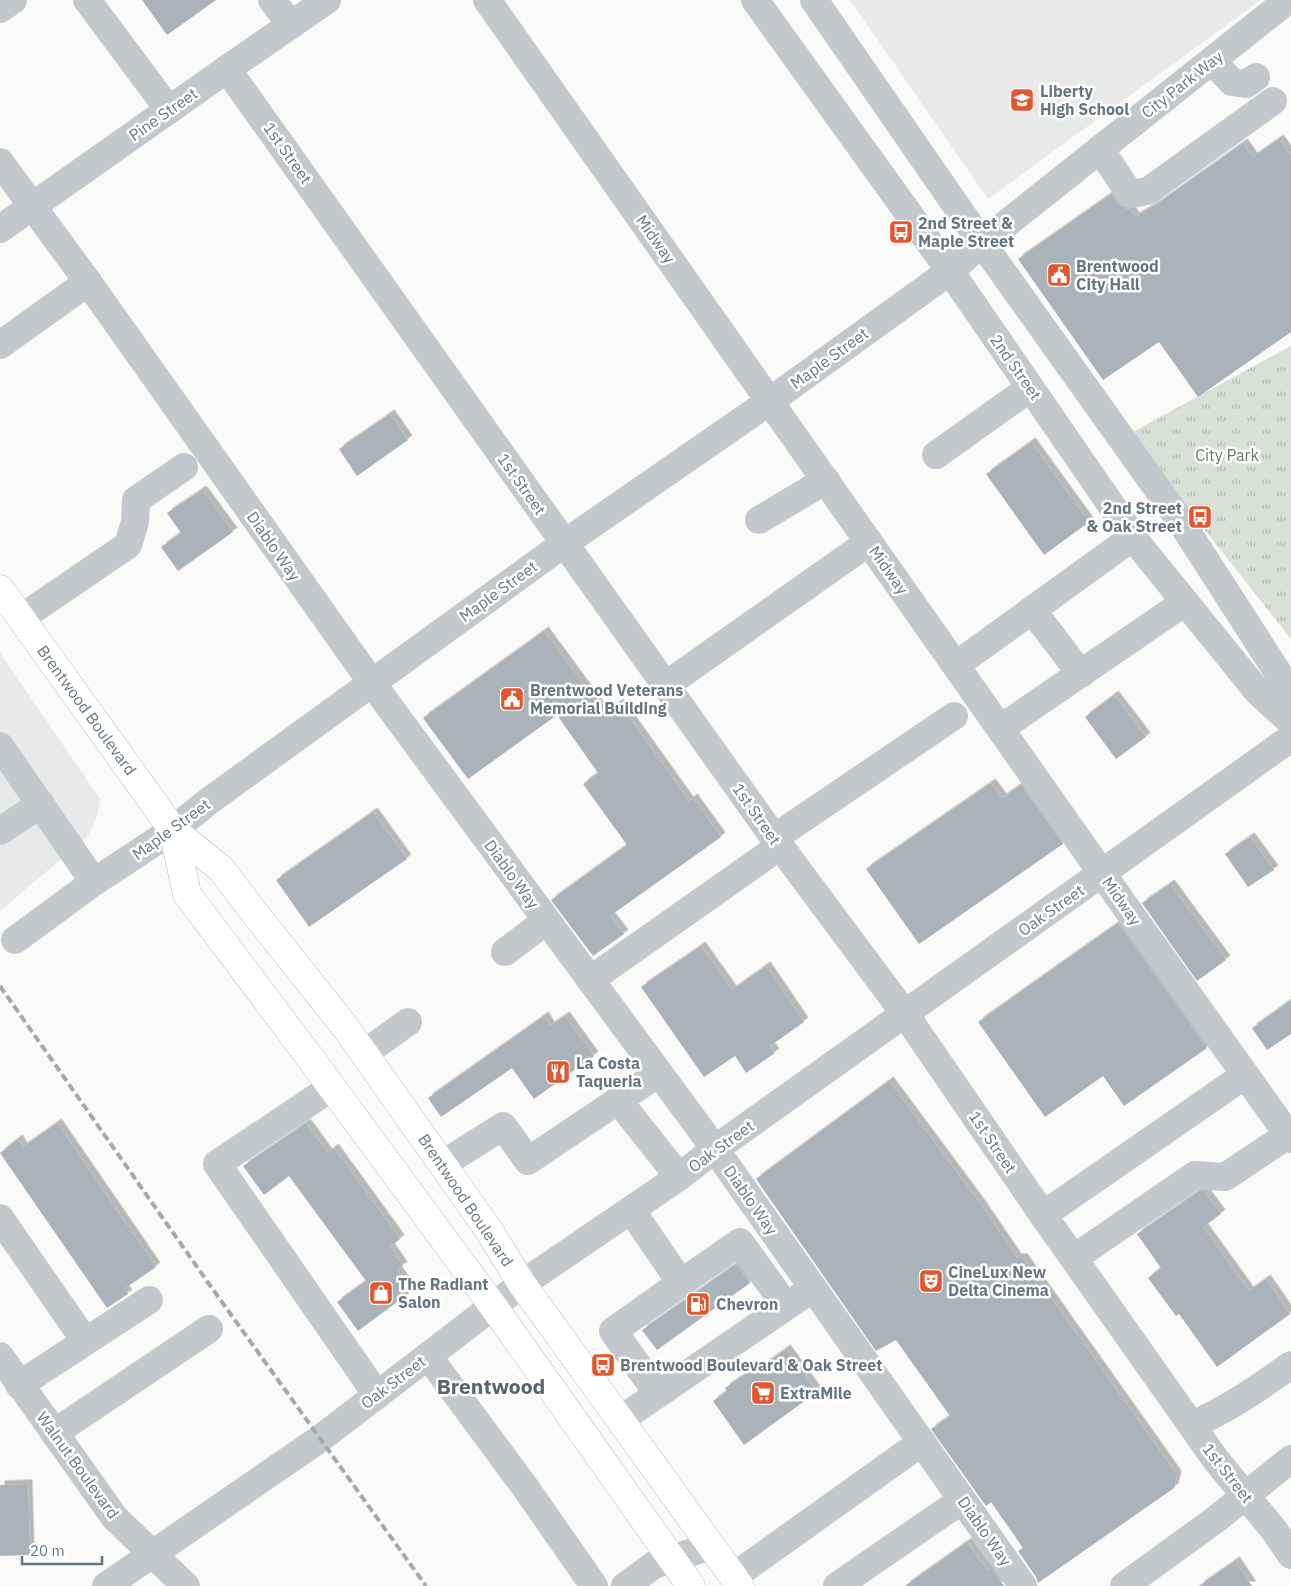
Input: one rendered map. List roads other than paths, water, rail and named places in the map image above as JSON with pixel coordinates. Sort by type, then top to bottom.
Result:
[{"type":"main road","name":"Brentwood Boulevard","points":[[0,589],[173,830],[221,869],[364,1053],[488,1229],[522,1284],[737,1581]]},
{"type":"main road","name":"Brentwood Boulevard","points":[[173,830],[187,894],[493,1306],[691,1586]]},
{"type":"street","points":[[0,8],[13,0]]},
{"type":"street","points":[[87,0],[169,110]]},
{"type":"street","points":[[272,0],[291,25]]},
{"type":"street","name":"Pine Street","points":[[0,229],[227,68],[328,0]]},
{"type":"street","name":"Midway","points":[[487,0],[1102,874],[1290,1137]]},
{"type":"street","name":"2nd Street","points":[[755,0],[950,271],[1133,537],[1258,692],[1291,722]]},
{"type":"street","points":[[814,0],[982,243],[1179,519],[1282,679],[1291,704]]},
{"type":"street","name":"City Park Way","points":[[982,243],[1288,0]]},
{"type":"street","points":[[1212,61],[1232,82],[1246,84],[1256,77]]},
{"type":"street","name":"1st Street","points":[[227,68],[777,842],[905,1014],[1043,1215],[1216,1460],[1274,1530],[1291,1555]]},
{"type":"street","points":[[1100,149],[1130,194],[1148,191],[1273,101]]},
{"type":"street","name":"Diablo Way","points":[[0,162],[88,282],[372,683],[715,1149],[1023,1586]]},
{"type":"street","name":"Maple Street","points":[[15,940],[94,882],[173,830],[209,801],[565,543],[770,401],[950,271],[982,243]]},
{"type":"street","points":[[0,344],[88,282]]},
{"type":"street","points":[[936,455],[1030,388]]},
{"type":"street","points":[[21,618],[128,545],[135,522],[136,500],[184,467]]},
{"type":"street","points":[[760,520],[826,480]]},
{"type":"street","points":[[956,665],[1133,537]]},
{"type":"street","points":[[666,685],[869,542]]},
{"type":"street","points":[[1001,728],[1185,602]]},
{"type":"street","points":[[1032,610],[1080,674]]},
{"type":"street","points":[[590,980],[777,842],[954,716]]},
{"type":"street","name":"Oak Street","points":[[106,1586],[321,1438],[522,1284],[679,1177],[939,988],[1291,738]]},
{"type":"street","points":[[0,746],[94,882]]},
{"type":"street","points":[[0,831],[41,804]]},
{"type":"street","points":[[504,952],[546,921]]},
{"type":"street","points":[[364,1053],[408,1022]]},
{"type":"street","points":[[443,1164],[504,1126],[528,1161],[658,1073]]},
{"type":"street","points":[[1043,1215],[1245,1075]]},
{"type":"street","points":[[332,1087],[217,1164],[377,1395]]},
{"type":"street","points":[[618,1100],[679,1177]]},
{"type":"street","points":[[1074,1258],[1195,1175],[1225,1177],[1290,1137]]},
{"type":"street","points":[[632,1210],[681,1283]]},
{"type":"street","points":[[0,1218],[85,1342]]},
{"type":"street","points":[[658,1394],[613,1331],[740,1242],[786,1306]]},
{"type":"street","points":[[620,1420],[813,1288]]},
{"type":"street","points":[[19,1385],[149,1300]]},
{"type":"street","points":[[54,1433],[209,1329]]},
{"type":"street","name":"Walnut Boulevard","points":[[0,1356],[115,1518],[186,1586]]},
{"type":"street","points":[[428,1356],[525,1487],[594,1586]]},
{"type":"street","points":[[1192,1425],[1218,1414],[1243,1399],[1291,1365]]},
{"type":"street","points":[[737,1581],[922,1442]]},
{"type":"street","points":[[1124,1586],[1214,1520],[1291,1459]]},
{"type":"street","points":[[837,1586],[962,1500]]},
{"type":"street","points":[[624,1586],[654,1565],[710,1546]]},
{"type":"railway","points":[[0,986],[209,1284],[426,1586]]},
{"type":"place","name":"Liberty High School","points":[[1022,100]]},
{"type":"place","name":"2nd Street & Maple Street","points":[[901,232]]},
{"type":"place","name":"Brentwood City Hall","points":[[1059,275]]},
{"type":"place","name":"2nd Street & Oak Street","points":[[1200,517]]},
{"type":"place","name":"Brentwood Veterans Memorial Building","points":[[512,699]]},
{"type":"place","name":"La Costa Taqueria","points":[[558,1072]]},
{"type":"place","name":"CineLux New Delta Cinema","points":[[931,1281]]},
{"type":"place","name":"The Radiant Salon","points":[[381,1293]]},
{"type":"place","name":"Chevron","points":[[698,1304]]},
{"type":"place","name":"Brentwood Boulevard & Oak Street","points":[[603,1365]]},
{"type":"place","name":"ExtraMile","points":[[763,1393]]},
{"type":"district","name":"Brentwood","points":[[491,1387]]},
{"type":"park label","name":"City Park","points":[[1227,455]]}]
